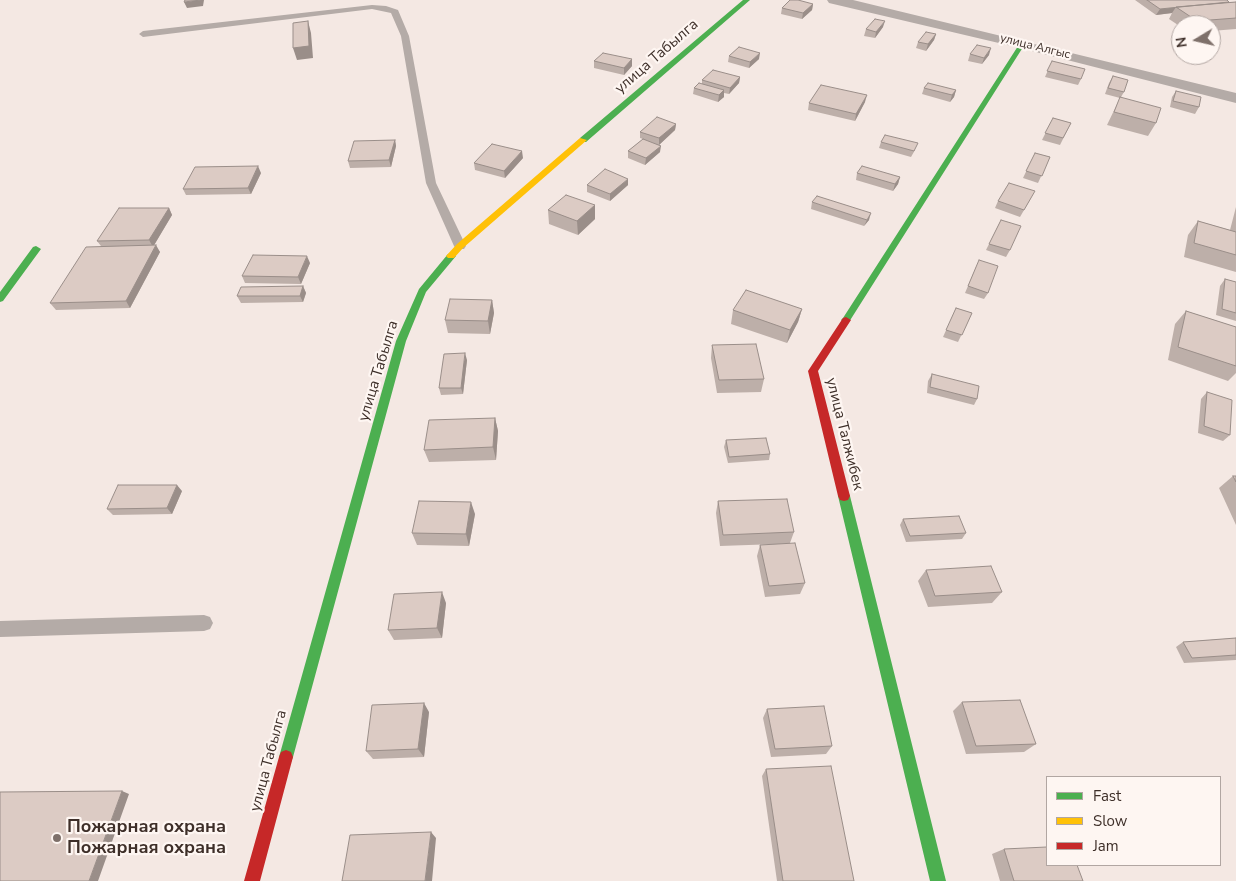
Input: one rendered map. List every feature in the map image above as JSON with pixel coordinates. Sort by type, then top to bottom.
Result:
[{"type":"street","name":"улица Табылга","points":[[252,881],[400,341],[422,291],[460,246],[747,0]]},
{"type":"street","name":"улица Алгыс","points":[[834,0],[1022,44],[1236,98]]},
{"type":"street","name":"улица Талжибек","points":[[938,881],[813,371],[1022,44]]},
{"type":"street","points":[[0,299],[36,250]]},
{"type":"lane","points":[[143,34],[371,4],[395,12],[405,36],[431,183],[460,246]]},
{"type":"lane","points":[[0,629],[204,623]]},
{"type":"building","points":[[185,0],[201,0],[184,2]]},
{"type":"building","points":[[790,0],[813,4],[803,13],[782,8]]},
{"type":"building","points":[[1147,0],[1227,0],[1229,2],[1160,9]]},
{"type":"building","points":[[1236,2],[1236,18],[1221,19],[1221,15],[1188,15],[1176,7]]},
{"type":"building","points":[[875,19],[885,21],[876,32],[866,29]]},
{"type":"building","points":[[308,21],[309,46],[293,48],[293,23]]},
{"type":"building","points":[[926,32],[936,34],[928,44],[918,42]]},
{"type":"building","points":[[977,45],[991,48],[984,58],[970,54]]},
{"type":"building","points":[[739,47],[760,53],[750,62],[729,56]]},
{"type":"building","points":[[603,53],[632,59],[624,68],[594,61]]},
{"type":"building","points":[[1052,61],[1085,69],[1081,79],[1047,71]]},
{"type":"building","points":[[713,70],[740,77],[730,88],[702,80]]},
{"type":"building","points":[[1113,76],[1128,80],[1124,92],[1108,88]]},
{"type":"building","points":[[699,83],[724,90],[719,95],[694,88]]},
{"type":"building","points":[[928,83],[956,90],[952,95],[924,88]]},
{"type":"building","points":[[821,85],[867,95],[856,114],[809,103]]},
{"type":"building","points":[[1176,91],[1201,97],[1199,107],[1173,101]]},
{"type":"building","points":[[1120,97],[1161,108],[1156,123],[1114,112]]},
{"type":"building","points":[[657,117],[676,124],[659,138],[640,132]]},
{"type":"building","points":[[1053,118],[1071,123],[1063,138],[1045,133]]},
{"type":"building","points":[[885,135],[918,143],[914,151],[881,142]]},
{"type":"building","points":[[643,139],[661,146],[646,158],[628,151]]},
{"type":"building","points":[[395,140],[389,160],[348,161],[354,141]]},
{"type":"building","points":[[492,144],[522,151],[504,171],[474,163]]},
{"type":"building","points":[[1035,153],[1050,157],[1042,176],[1026,171]]},
{"type":"building","points":[[258,166],[248,188],[183,189],[195,167]]},
{"type":"building","points":[[862,166],[900,177],[895,184],[857,173]]},
{"type":"building","points":[[605,169],[628,179],[610,194],[587,185]]},
{"type":"building","points":[[1009,183],[1035,191],[1024,210],[998,201]]},
{"type":"building","points":[[566,195],[595,205],[577,221],[548,210]]},
{"type":"building","points":[[817,196],[871,213],[867,220],[812,202]]},
{"type":"building","points":[[119,208],[169,208],[149,240],[97,241]]},
{"type":"building","points":[[1001,220],[1021,226],[1010,250],[989,244]]},
{"type":"building","points":[[1198,221],[1236,232],[1236,255],[1194,243]]},
{"type":"building","points":[[156,245],[126,301],[50,303],[86,247]]},
{"type":"building","points":[[253,255],[307,256],[298,277],[242,276]]},
{"type":"building","points":[[979,260],[998,266],[988,293],[968,286]]},
{"type":"building","points":[[1225,279],[1236,282],[1236,313],[1222,309]]},
{"type":"building","points":[[303,286],[300,296],[237,296],[241,287]]},
{"type":"building","points":[[746,290],[802,309],[790,330],[733,310]]},
{"type":"building","points":[[450,299],[492,300],[488,321],[445,320]]},
{"type":"building","points":[[956,308],[972,313],[962,335],[946,330]]},
{"type":"building","points":[[1186,311],[1236,327],[1236,366],[1178,347]]},
{"type":"building","points":[[756,344],[764,379],[719,380],[712,345]]},
{"type":"building","points":[[465,353],[461,388],[439,388],[444,354]]},
{"type":"building","points":[[932,374],[979,386],[977,399],[930,387]]},
{"type":"building","points":[[1207,392],[1232,400],[1230,435],[1204,426]]},
{"type":"building","points":[[495,418],[493,447],[424,450],[429,420]]},
{"type":"building","points":[[766,438],[770,454],[729,457],[726,440]]},
{"type":"building","points":[[118,485],[177,485],[167,508],[107,509]]},
{"type":"building","points":[[787,499],[794,532],[723,535],[718,501]]},
{"type":"building","points":[[419,501],[471,502],[466,534],[412,533]]},
{"type":"building","points":[[959,516],[966,533],[910,536],[903,519]]},
{"type":"building","points":[[795,543],[805,583],[769,586],[760,545]]},
{"type":"building","points":[[991,566],[1002,592],[935,596],[926,570]]},
{"type":"building","points":[[442,592],[437,628],[388,630],[394,594]]},
{"type":"building","points":[[1236,638],[1236,655],[1192,658],[1183,642]]},
{"type":"building","points":[[1020,700],[1036,744],[976,746],[962,702]]},
{"type":"building","points":[[424,703],[418,749],[366,751],[372,705]]},
{"type":"building","points":[[824,706],[832,746],[775,749],[767,709]]},
{"type":"building","points":[[831,766],[854,881],[783,881],[766,769]]},
{"type":"building","name":"Пожарная охрана Пожарная охрана","points":[[122,791],[89,881],[0,881],[0,792]]},
{"type":"building","points":[[431,832],[425,881],[342,881],[350,835]]},
{"type":"building","points":[[1046,847],[1046,866],[1077,866],[1083,881],[1014,881],[1004,849]]},
{"type":"traffic: fast","points":[[583,140],[747,0]]},
{"type":"traffic: fast","points":[[846,320],[1022,44]]},
{"type":"traffic: fast","points":[[0,299],[36,249]]},
{"type":"traffic: fast","points":[[286,757],[401,341],[422,291],[451,256]]},
{"type":"traffic: fast","points":[[844,496],[938,881]]},
{"type":"traffic: slow","points":[[451,256],[460,246],[583,140]]},
{"type":"traffic: jam","points":[[844,496],[813,371],[846,320]]},
{"type":"traffic: jam","points":[[252,881],[286,757]]},
{"type":"place","name":"Пожарная охрана Пожарная охрана","points":[[57,838]]}]
